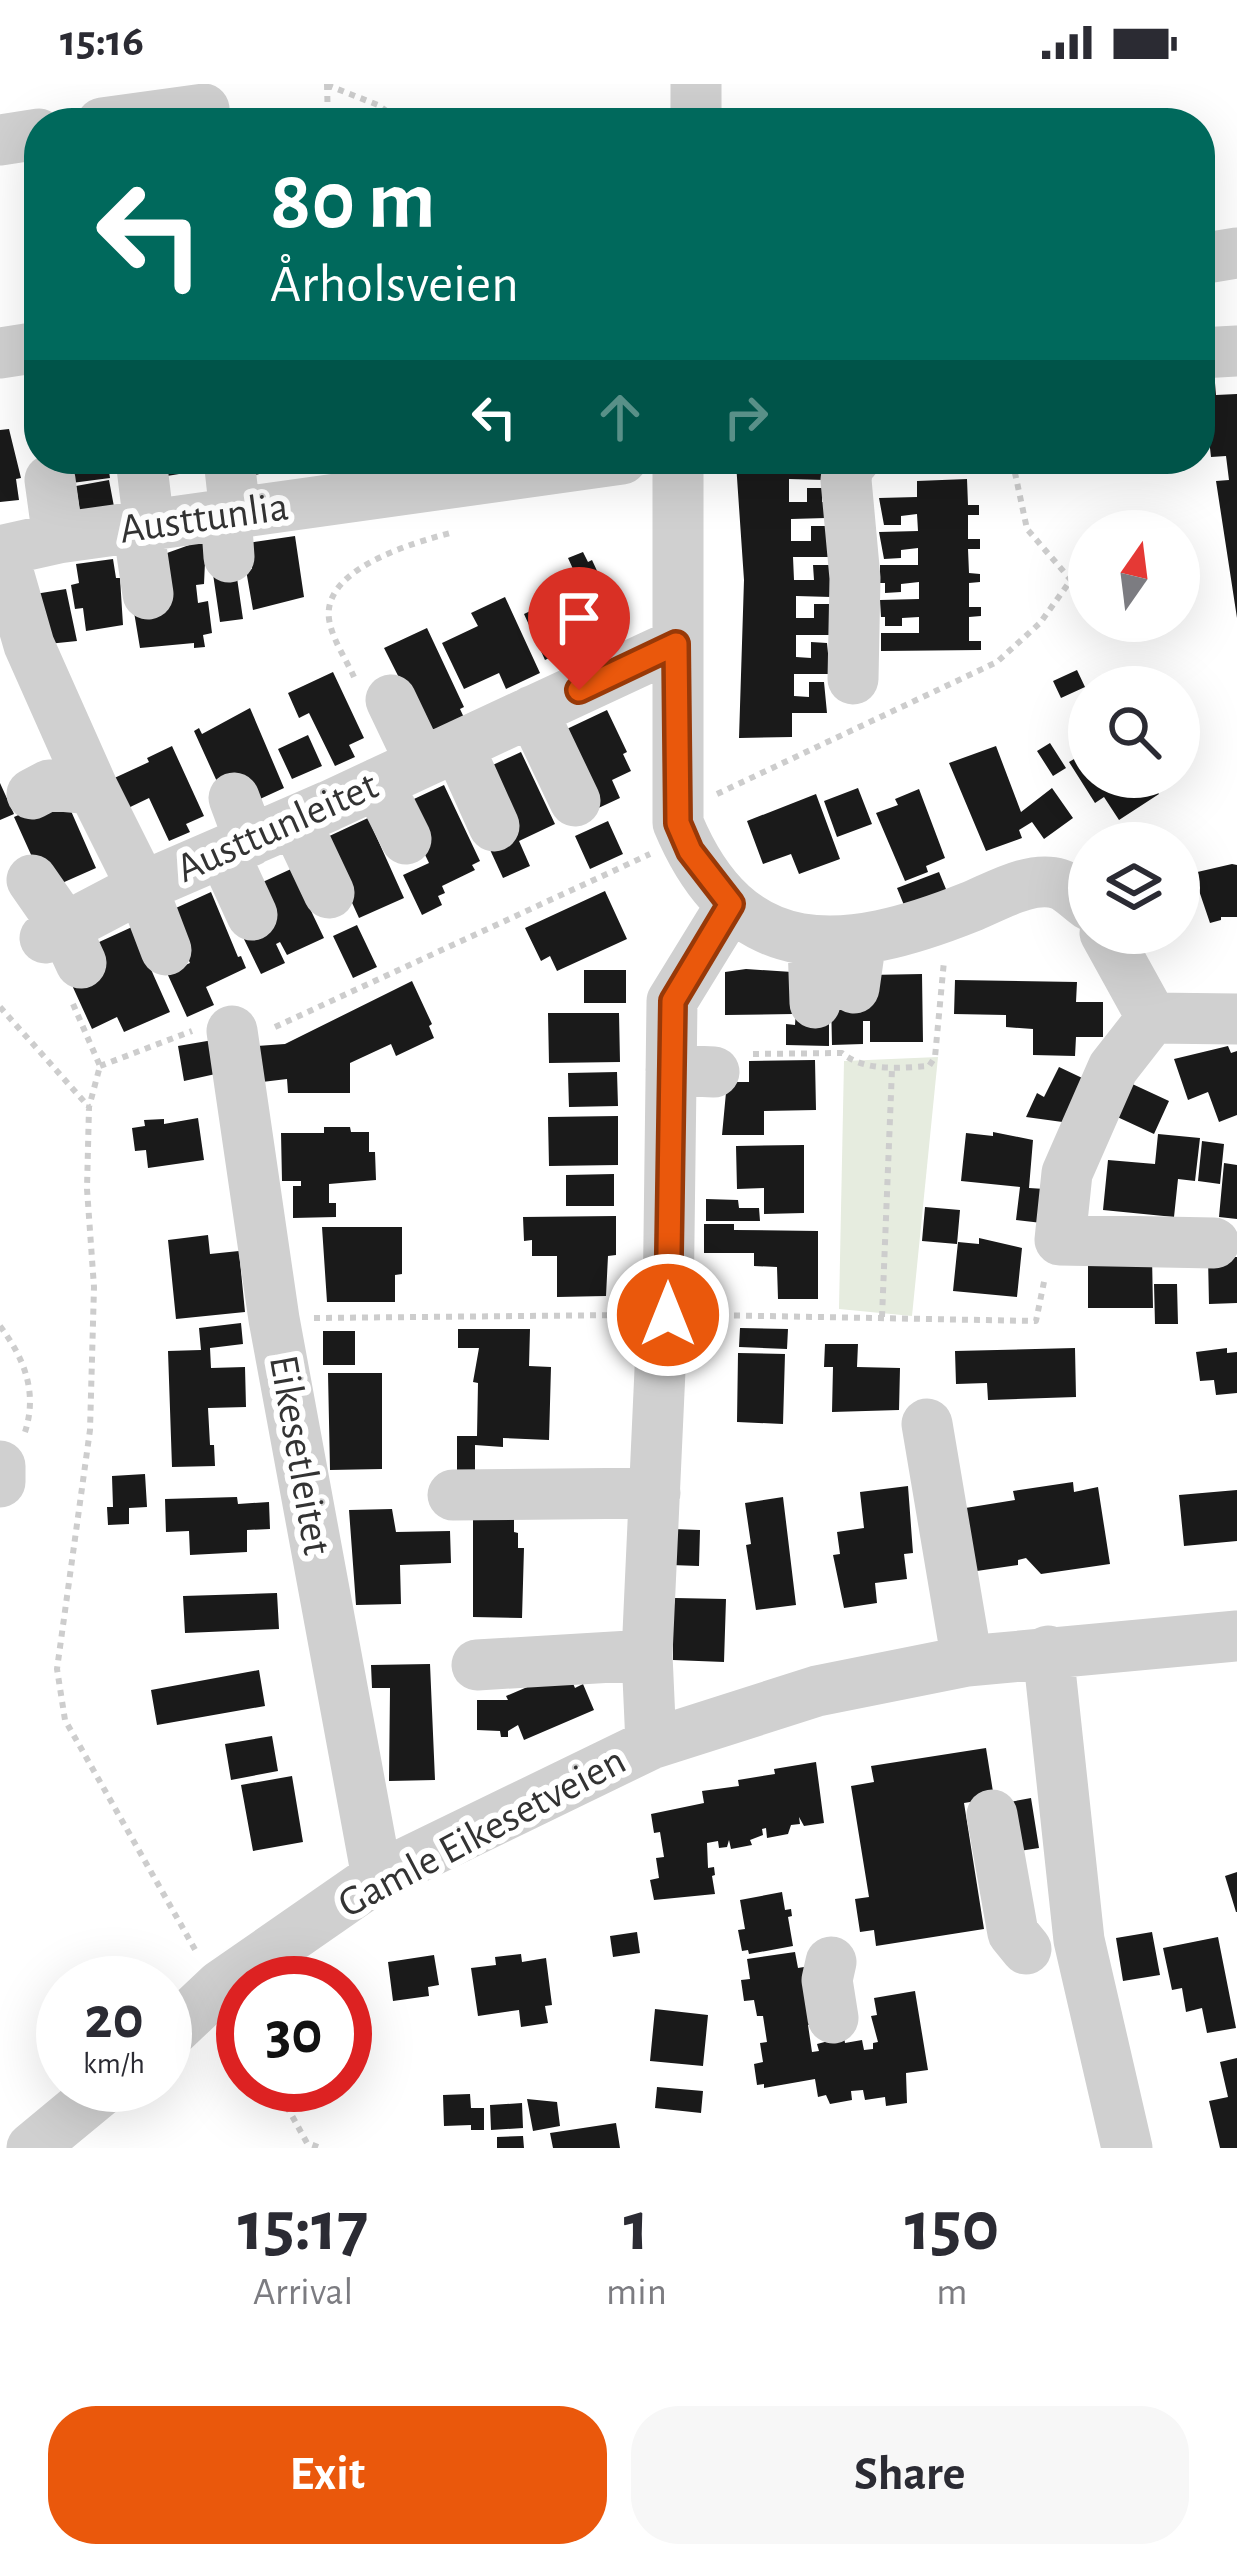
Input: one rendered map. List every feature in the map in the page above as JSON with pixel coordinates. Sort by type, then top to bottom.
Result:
[{"type":"street","points":[[141,474],[148,594]]},
{"type":"street","points":[[229,474],[230,528]]},
{"type":"street","name":"Austtunlia","points":[[1,551],[143,526],[230,528],[323,480],[408,474]]},
{"type":"street","points":[[678,474],[678,823],[690,851],[731,904],[836,968],[896,935],[1026,885],[1058,884],[1068,891]]},
{"type":"street","points":[[847,474],[855,578],[853,679]]},
{"type":"street","points":[[50,480],[58,538]]},
{"type":"street","name":"Austtunleitet","points":[[1,551],[18,643],[93,789],[155,881],[275,817],[419,764],[573,677],[676,644]]},
{"type":"street","points":[[391,700],[419,764],[494,826]]},
{"type":"street","points":[[508,711],[575,801]]},
{"type":"street","points":[[406,839],[419,764]]},
{"type":"street","points":[[32,794],[49,785],[93,789]]},
{"type":"street","points":[[275,817],[329,893]]},
{"type":"street","points":[[252,915],[275,817]]},
{"type":"street","points":[[143,818],[166,950]]},
{"type":"street","points":[[32,880],[63,942],[155,881]]},
{"type":"street","name":"Gamle Eikesetveien","points":[[651,1744],[647,1655],[666,1250],[687,1084],[666,973],[731,904]]},
{"type":"street","points":[[1117,954],[1153,1018]]},
{"type":"street","points":[[1153,1018],[1237,1019]]},
{"type":"street","points":[[1153,1018],[1113,1068],[1067,1173],[1060,1240],[1214,1243]]},
{"type":"street","name":"Eikesetleitet","points":[[232,1031],[274,1319],[377,1877]]},
{"type":"street","points":[[927,1424],[967,1660]]},
{"type":"street","points":[[453,1495],[656,1492]]},
{"type":"street","name":"Gamle Eikesetveien","points":[[194,2010],[377,1877],[651,1744],[817,1691],[967,1660],[1237,1636]]},
{"type":"street","points":[[1048,1651],[1079,1940],[1127,2148]]},
{"type":"street","points":[[477,1665],[647,1655]]},
{"type":"street","points":[[992,1815],[1012,1933],[1026,1949]]},
{"type":"street","points":[[831,1962],[827,1981],[833,2018]]},
{"type":"street","points":[[32,2148],[75,2112]]},
{"type":"path","points":[[327,84],[382,108]]},
{"type":"path","points":[[194,2010],[194,1948],[64,1720],[57,1669],[90,1430],[94,1287],[87,1189],[89,1107],[100,1066],[203,1027],[268,1031],[649,855],[702,801],[997,662],[1040,623],[1071,580],[1027,529],[1015,474]]},
{"type":"path","points":[[329,623],[332,599],[345,580],[404,545],[450,533]]},
{"type":"path","points":[[687,1084],[842,1053],[850,1060],[892,1069],[929,1066],[935,1057],[948,916]]},
{"type":"path","points":[[0,1007],[89,1107]]},
{"type":"path","points":[[882,1317],[892,1069]]},
{"type":"path","points":[[0,1326],[21,1353],[32,1400],[27,1428],[1,1473]]},
{"type":"path","points":[[289,2112],[307,2144],[321,2148]]},
{"type":"shaded area","points":[[938,1057],[912,1316],[839,1309],[844,1061]]},
{"type":"building","points":[[1215,383],[1216,395],[1237,394],[1237,618],[1216,481],[1229,480],[1226,456],[1215,457]]},
{"type":"building","points":[[9,429],[21,478],[16,479],[19,500],[0,502],[0,430]]},
{"type":"building","points":[[63,474],[109,474],[110,478],[64,484]]},
{"type":"building","points":[[737,474],[825,474],[825,480],[789,479],[789,502],[807,502],[807,488],[822,488],[822,502],[826,502],[826,518],[791,519],[791,541],[811,541],[811,526],[826,526],[829,557],[793,557],[794,580],[814,580],[813,565],[829,565],[831,580],[831,597],[796,596],[796,618],[814,618],[814,604],[829,604],[831,635],[796,635],[796,657],[811,658],[811,642],[827,643],[830,674],[794,674],[794,696],[809,697],[809,682],[824,682],[827,713],[792,713],[792,737],[739,738],[744,580]]},
{"type":"building","points":[[967,479],[968,505],[979,505],[979,515],[968,515],[968,539],[980,539],[980,549],[968,549],[969,573],[980,574],[980,582],[969,583],[969,607],[981,607],[981,616],[969,617],[969,641],[981,641],[981,650],[881,651],[881,633],[919,633],[919,617],[902,618],[902,626],[885,626],[880,600],[919,599],[919,582],[901,584],[901,592],[885,593],[885,583],[880,583],[880,565],[918,565],[918,548],[901,550],[901,558],[884,559],[879,532],[918,531],[917,514],[901,516],[901,525],[884,525],[879,498],[917,497],[917,481]]},
{"type":"building","points":[[109,480],[115,512],[81,518],[76,486]]},
{"type":"building","points":[[295,536],[304,597],[253,610],[247,543]]},
{"type":"building","points":[[206,539],[204,584],[196,585],[198,603],[208,601],[212,633],[203,635],[205,647],[194,648],[194,643],[140,648],[134,612],[167,553]]},
{"type":"building","points":[[583,552],[588,562],[592,560],[618,616],[575,636],[568,620],[562,623],[549,580],[573,569],[568,558]]},
{"type":"building","points":[[113,559],[116,578],[120,578],[123,625],[86,631],[83,608],[75,609],[71,585],[79,583],[76,564]]},
{"type":"building","points":[[236,571],[243,619],[220,622],[213,574]]},
{"type":"building","points":[[66,589],[77,641],[48,644],[35,594]]},
{"type":"building","points":[[505,597],[540,673],[506,689],[499,673],[464,689],[442,643],[478,626],[471,613]]},
{"type":"building","points":[[549,602],[570,648],[545,660],[524,614]]},
{"type":"building","points":[[427,628],[464,707],[460,709],[467,724],[431,741],[384,648]]},
{"type":"building","points":[[333,672],[364,738],[349,745],[355,757],[335,766],[309,713],[299,718],[288,693]]},
{"type":"building","points":[[1068,674],[1068,695],[1061,698],[1053,681]]},
{"type":"building","points":[[250,708],[284,788],[249,804],[219,786],[194,731],[199,728],[202,734]]},
{"type":"building","points":[[607,710],[631,771],[612,780],[620,798],[592,811],[552,736]]},
{"type":"building","points":[[308,735],[322,766],[292,779],[278,749]]},
{"type":"building","points":[[1050,743],[1066,768],[1053,776],[1037,751]]},
{"type":"building","points":[[172,746],[204,816],[186,824],[190,832],[169,841],[149,798],[124,810],[110,780]]},
{"type":"building","points":[[996,746],[1021,812],[1052,788],[1073,818],[1044,839],[1032,822],[1019,830],[1022,838],[986,851],[949,763]]},
{"type":"building","points":[[521,752],[555,824],[519,841],[530,866],[503,878],[486,841],[484,769]]},
{"type":"building","points":[[0,783],[14,814],[0,820]]},
{"type":"building","points":[[444,785],[480,861],[472,865],[475,870],[442,886],[445,893],[438,896],[442,905],[422,915],[403,875],[429,863],[401,805]]},
{"type":"building","points":[[858,788],[872,824],[837,837],[824,801]]},
{"type":"building","points":[[919,789],[945,858],[926,866],[928,872],[905,881],[876,813],[898,805],[895,799]]},
{"type":"building","points":[[816,794],[840,859],[799,874],[791,854],[763,864],[747,821]]},
{"type":"building","points":[[64,795],[96,868],[53,887],[42,879],[14,817]]},
{"type":"building","points":[[1105,798],[1153,798],[1119,820]]},
{"type":"building","points":[[368,818],[404,898],[359,918],[323,839]]},
{"type":"building","points":[[608,821],[623,854],[590,869],[575,836]]},
{"type":"building","points":[[1237,865],[1237,917],[1210,923],[1200,894],[1200,871]]},
{"type":"building","points":[[291,869],[324,938],[287,955],[280,942],[276,944],[285,963],[261,974],[241,933],[254,886]]},
{"type":"building","points":[[939,872],[948,894],[906,910],[897,888]]},
{"type":"building","points":[[605,891],[627,939],[557,971],[550,956],[541,961],[525,928]]},
{"type":"building","points":[[211,892],[246,968],[206,987],[214,1005],[187,1017],[167,973],[190,963],[167,912]]},
{"type":"building","points":[[357,925],[377,967],[353,978],[333,936]]},
{"type":"building","points":[[132,927],[170,1012],[124,1032],[117,1017],[92,1029],[71,983],[86,948]]},
{"type":"building","points":[[584,970],[626,970],[626,1003],[584,1003]]},
{"type":"building","points":[[725,972],[792,972],[793,1014],[725,1015]]},
{"type":"building","points":[[922,974],[923,1042],[870,1042],[870,1021],[863,1021],[863,1044],[832,1045],[831,999],[869,975]]},
{"type":"building","points":[[955,980],[1077,982],[1076,1002],[1103,1002],[1103,1037],[1076,1037],[1075,1056],[1033,1055],[1033,1029],[1006,1027],[1006,1015],[954,1014]]},
{"type":"building","points":[[412,981],[434,1038],[396,1056],[391,1044],[350,1063],[350,1093],[288,1093],[287,1079],[262,1082],[257,1046],[285,1044]]},
{"type":"building","points":[[796,1010],[829,1010],[829,1046],[786,1045],[786,1024],[795,1025]]},
{"type":"building","points":[[548,1013],[619,1013],[620,1062],[549,1063]]},
{"type":"building","points":[[213,1040],[220,1073],[184,1081],[178,1046]]},
{"type":"building","points":[[1228,1046],[1231,1053],[1237,1051],[1237,1115],[1219,1122],[1208,1092],[1188,1100],[1174,1059]]},
{"type":"building","points":[[815,1060],[816,1110],[764,1111],[764,1135],[722,1135],[727,1082],[749,1082],[749,1061]]},
{"type":"building","points":[[1059,1067],[1097,1085],[1077,1124],[1026,1117],[1037,1093],[1044,1097]]},
{"type":"building","points":[[617,1072],[618,1106],[569,1107],[568,1073]]},
{"type":"building","points":[[1128,1082],[1169,1101],[1154,1134],[1113,1115]]},
{"type":"building","points":[[618,1116],[618,1165],[549,1166],[548,1117]]},
{"type":"building","points":[[198,1118],[204,1160],[148,1168],[146,1150],[135,1151],[132,1128],[145,1126],[144,1120],[164,1119],[164,1124]]},
{"type":"building","points":[[324,1127],[369,1132],[376,1180],[329,1184],[329,1203],[336,1203],[336,1217],[293,1218],[293,1186],[301,1186],[301,1181],[282,1181],[281,1133],[324,1133]]},
{"type":"building","points":[[993,1132],[1033,1140],[1029,1188],[1045,1189],[1042,1223],[1016,1220],[1020,1187],[961,1181],[966,1133],[993,1136]]},
{"type":"building","points":[[1158,1134],[1200,1138],[1195,1181],[1178,1179],[1174,1217],[1103,1210],[1108,1160],[1155,1164]]},
{"type":"building","points":[[1202,1141],[1224,1144],[1220,1184],[1198,1181]]},
{"type":"building","points":[[804,1145],[804,1213],[764,1214],[764,1188],[737,1189],[736,1146]]},
{"type":"building","points":[[1224,1163],[1237,1165],[1237,1219],[1219,1217]]},
{"type":"building","points":[[614,1174],[614,1206],[566,1206],[566,1175]]},
{"type":"building","points":[[706,1199],[738,1200],[739,1208],[759,1208],[760,1221],[706,1221]]},
{"type":"building","points":[[925,1207],[960,1210],[957,1244],[922,1241]]},
{"type":"building","points":[[616,1216],[616,1255],[608,1256],[606,1296],[557,1297],[557,1256],[532,1256],[532,1240],[524,1241],[523,1217]]},
{"type":"building","points":[[704,1224],[734,1224],[734,1230],[818,1231],[818,1299],[778,1299],[777,1267],[754,1266],[754,1253],[704,1253]]},
{"type":"building","points":[[322,1227],[402,1227],[402,1274],[395,1275],[395,1302],[327,1302]]},
{"type":"building","points":[[208,1235],[210,1254],[239,1251],[245,1312],[176,1319],[168,1240]]},
{"type":"building","points":[[979,1238],[1022,1248],[1017,1297],[953,1291],[958,1242],[979,1244]]},
{"type":"building","points":[[1088,1256],[1152,1256],[1153,1308],[1088,1308]]},
{"type":"building","points":[[1208,1257],[1237,1257],[1237,1303],[1209,1304]]},
{"type":"building","points":[[1154,1284],[1177,1284],[1178,1324],[1155,1324]]},
{"type":"building","points":[[241,1323],[243,1344],[210,1348],[211,1368],[245,1367],[246,1407],[208,1408],[215,1466],[172,1467],[168,1351],[201,1350],[199,1328]]},
{"type":"building","points":[[740,1328],[788,1329],[787,1349],[739,1347]]},
{"type":"building","points":[[458,1329],[530,1329],[529,1366],[551,1367],[549,1440],[503,1438],[503,1447],[475,1445],[475,1470],[457,1470],[457,1436],[477,1436],[478,1383],[473,1382],[479,1348],[458,1348]]},
{"type":"building","points":[[323,1331],[355,1331],[355,1365],[323,1365]]},
{"type":"building","points":[[825,1344],[858,1344],[857,1367],[900,1368],[899,1410],[832,1412],[833,1367],[824,1367]]},
{"type":"building","points":[[1075,1348],[1076,1397],[988,1400],[987,1383],[956,1384],[955,1351]]},
{"type":"building","points":[[1227,1348],[1227,1353],[1237,1352],[1237,1393],[1216,1395],[1214,1380],[1200,1381],[1196,1352]]},
{"type":"building","points":[[738,1353],[785,1354],[783,1424],[737,1422]]},
{"type":"building","points":[[328,1373],[382,1373],[382,1469],[330,1470]]},
{"type":"building","points":[[145,1474],[147,1507],[129,1508],[129,1524],[108,1525],[112,1476]]},
{"type":"building","points":[[1073,1482],[1074,1492],[1098,1487],[1110,1564],[1041,1574],[1026,1558],[1018,1560],[1018,1565],[963,1573],[953,1510],[1015,1500],[1013,1491]]},
{"type":"building","points":[[908,1486],[913,1553],[904,1554],[907,1579],[875,1583],[877,1603],[844,1608],[833,1555],[840,1554],[837,1532],[864,1528],[860,1492]]},
{"type":"building","points":[[1237,1490],[1237,1541],[1184,1546],[1179,1495]]},
{"type":"building","points":[[237,1497],[238,1504],[269,1502],[270,1529],[247,1530],[247,1552],[190,1555],[189,1531],[166,1532],[165,1499]]},
{"type":"building","points":[[783,1497],[796,1605],[756,1610],[745,1503]]},
{"type":"building","points":[[473,1505],[514,1506],[514,1532],[518,1533],[518,1548],[524,1548],[522,1618],[473,1617]]},
{"type":"building","points":[[392,1509],[396,1532],[450,1531],[451,1563],[400,1565],[401,1604],[356,1605],[349,1510]]},
{"type":"building","points":[[672,1529],[700,1530],[699,1566],[671,1565]]},
{"type":"building","points":[[277,1593],[279,1629],[185,1633],[183,1596]]},
{"type":"building","points":[[675,1598],[726,1599],[724,1662],[673,1660],[673,1639],[669,1639]]},
{"type":"building","points":[[430,1664],[435,1780],[389,1781],[390,1688],[372,1688],[371,1665]]},
{"type":"building","points":[[259,1670],[265,1706],[157,1725],[151,1690]]},
{"type":"building","points":[[567,1670],[575,1688],[583,1684],[594,1710],[524,1740],[518,1725],[508,1731],[508,1737],[501,1737],[500,1731],[477,1730],[477,1700],[508,1700],[506,1696]]},
{"type":"building","points":[[272,1736],[278,1771],[231,1780],[225,1744]]},
{"type":"building","points":[[986,1748],[994,1798],[964,1803],[984,1929],[876,1946],[874,1930],[860,1932],[855,1899],[869,1897],[851,1786],[874,1782],[871,1766]]},
{"type":"building","points":[[816,1762],[824,1823],[804,1826],[799,1817],[800,1824],[791,1825],[788,1834],[767,1838],[766,1828],[762,1829],[763,1835],[750,1840],[752,1845],[731,1849],[729,1840],[727,1847],[719,1848],[718,1841],[707,1843],[715,1894],[654,1900],[650,1880],[659,1878],[656,1858],[664,1857],[651,1814],[704,1803],[702,1791],[739,1786],[738,1780]]},
{"type":"building","points":[[292,1776],[303,1842],[253,1851],[241,1785]]},
{"type":"building","points":[[1031,1798],[1039,1848],[1012,1852],[1004,1803]]},
{"type":"building","points":[[1237,1872],[1237,1912],[1236,1912],[1225,1876]]},
{"type":"building","points":[[782,1892],[785,1910],[791,1909],[793,1946],[749,1954],[742,1951],[738,1930],[745,1929],[740,1900]]},
{"type":"building","points":[[637,1932],[640,1953],[613,1957],[610,1936]]},
{"type":"building","points":[[1152,1932],[1160,1975],[1123,1981],[1116,1938]]},
{"type":"building","points":[[1218,1937],[1236,2028],[1207,2033],[1202,2008],[1186,2012],[1182,1988],[1172,1990],[1163,1948]]},
{"type":"building","points":[[795,1952],[798,1968],[804,1967],[813,2024],[808,2025],[812,2052],[819,2051],[817,2044],[844,2037],[845,2043],[862,2040],[864,2050],[873,2049],[878,2042],[871,2016],[877,2015],[874,1998],[915,1991],[928,2070],[906,2073],[907,2103],[886,2106],[885,2097],[865,2100],[863,2090],[851,2091],[852,2100],[830,2104],[826,2095],[818,2097],[815,2079],[764,2088],[764,2084],[757,2085],[754,2064],[763,2062],[760,2043],[767,2042],[763,2016],[757,2016],[754,2000],[744,2001],[741,1980],[750,1979],[747,1959]]},
{"type":"building","points":[[521,1954],[522,1962],[546,1958],[552,2005],[545,2006],[548,2023],[521,2027],[519,2010],[478,2016],[471,1968],[496,1965],[495,1957]]},
{"type":"building","points":[[434,1955],[439,1985],[428,1987],[429,1996],[393,2001],[388,1962]]},
{"type":"building","points":[[655,2009],[708,2015],[703,2066],[650,2061]]},
{"type":"building","points":[[1237,2058],[1237,2148],[1220,2148],[1209,2101],[1228,2097],[1220,2062]]},
{"type":"building","points":[[657,2087],[703,2091],[701,2113],[655,2108]]},
{"type":"building","points":[[470,2094],[471,2108],[484,2108],[484,2130],[471,2130],[471,2125],[444,2126],[443,2095]]},
{"type":"building","points":[[527,2099],[557,2102],[560,2126],[533,2131]]},
{"type":"building","points":[[522,2103],[523,2128],[491,2130],[490,2105]]},
{"type":"building","points":[[616,2123],[620,2148],[553,2148],[550,2133]]},
{"type":"building","points":[[523,2136],[524,2148],[497,2148],[497,2137]]},
{"type":"route","points":[[579,690],[676,644],[678,823],[690,851],[731,904],[673,1001],[668,1315]]}]
